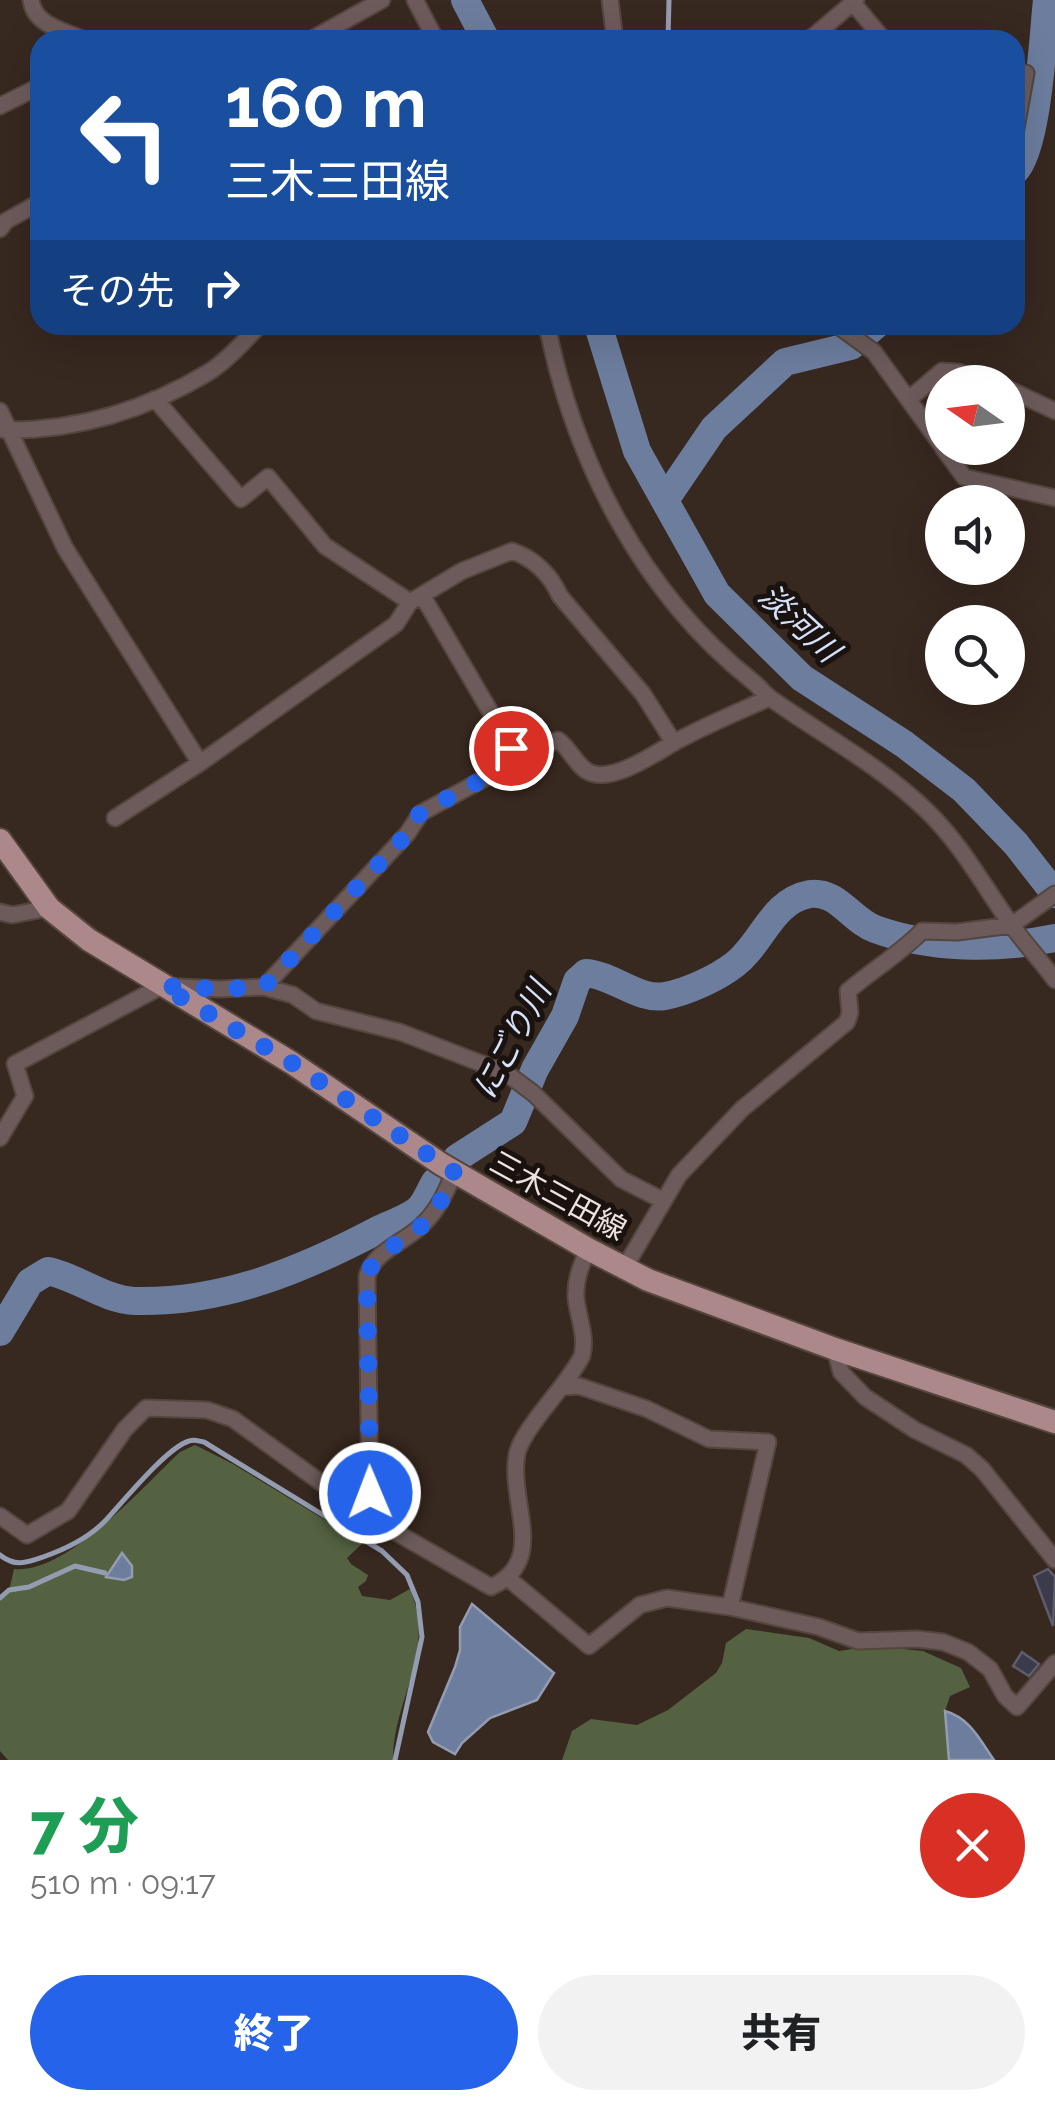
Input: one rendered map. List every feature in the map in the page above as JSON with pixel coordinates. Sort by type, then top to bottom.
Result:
[{"type":"main road","name":"三木三田線","points":[[0,840],[49,908],[89,940],[292,1063],[454,1172],[588,1249],[648,1280],[836,1349],[1055,1422]]},
{"type":"street","points":[[32,0],[33,13],[62,30]]},
{"type":"street","points":[[328,30],[382,0]]},
{"type":"street","points":[[414,0],[430,30]]},
{"type":"street","points":[[610,0],[614,30]]},
{"type":"street","points":[[821,30],[854,1],[876,30]]},
{"type":"street","points":[[0,106],[30,91]]},
{"type":"street","points":[[0,229],[6,221],[30,208]]},
{"type":"street","points":[[4,430],[44,430],[95,420],[155,400],[211,370],[249,335]]},
{"type":"street","points":[[550,335],[573,423],[616,518],[677,608],[725,660],[769,698],[812,724],[924,808],[956,840],[1012,925],[1055,980]]},
{"type":"street","points":[[856,335],[925,422]]},
{"type":"street","points":[[909,399],[925,385]]},
{"type":"street","points":[[1025,397],[1055,410]]},
{"type":"street","points":[[155,400],[241,498],[268,478],[325,546],[416,598],[511,748],[510,760]]},
{"type":"street","points":[[0,411],[4,430],[65,548],[200,762]]},
{"type":"street","points":[[956,465],[964,476],[1055,498]]},
{"type":"street","points":[[115,818],[396,624],[416,598],[462,571],[512,551],[528,556],[552,578],[560,596],[643,694],[674,742]]},
{"type":"street","points":[[264,987],[407,834],[420,813],[502,769],[510,760],[558,740],[585,770],[605,774],[656,756],[674,742],[769,698]]},
{"type":"street","points":[[625,1268],[678,1176],[742,1109],[847,1022],[848,991],[880,963],[907,947],[922,931],[957,932],[1012,925],[1055,894]]},
{"type":"street","points":[[0,912],[12,915],[49,908]]},
{"type":"street","points":[[0,1138],[25,1096],[15,1064],[162,986],[264,987],[293,995],[316,1011],[400,1032],[506,1073],[533,1092],[620,1179],[662,1200]]},
{"type":"street","points":[[366,1514],[370,1493],[367,1276],[372,1262],[422,1226],[444,1198],[454,1172]]},
{"type":"street","points":[[0,1516],[26,1535],[68,1512],[125,1429],[146,1408],[208,1410],[233,1420],[366,1514],[491,1588],[509,1579],[525,1544],[518,1511],[517,1454],[524,1438],[577,1367],[585,1343],[576,1300],[576,1276],[588,1249]]},
{"type":"street","points":[[836,1349],[841,1372],[866,1397],[915,1430],[966,1455],[982,1469],[1055,1560]]},
{"type":"street","points":[[563,1387],[579,1386],[646,1409],[709,1440],[768,1442],[730,1607]]},
{"type":"street","points":[[509,1579],[589,1646],[640,1605],[667,1598],[819,1627],[858,1641],[943,1642],[968,1652],[990,1669],[1017,1707],[1055,1663]]},
{"type":"green space","points":[[195,1445],[363,1543],[347,1558],[368,1575],[358,1587],[362,1596],[390,1600],[410,1589],[419,1634],[412,1676],[399,1716],[393,1760],[8,1760],[0,1751],[0,1600],[9,1591],[14,1569],[35,1567],[58,1558],[80,1543],[180,1452]]},
{"type":"green space","points":[[746,1629],[809,1638],[839,1651],[872,1646],[923,1651],[961,1668],[970,1687],[950,1696],[945,1711],[949,1760],[562,1760],[572,1731],[591,1719],[637,1725],[668,1710],[716,1673],[726,1643]]},
{"type":"water","points":[[122,1553],[132,1566],[132,1577],[106,1577]]},
{"type":"water","points":[[472,1604],[554,1673],[537,1700],[490,1718],[455,1754],[433,1742],[428,1732],[455,1667],[460,1627]]},
{"type":"water","points":[[945,1711],[968,1724],[994,1760],[949,1760]]},
{"type":"building","points":[[1048,1569],[1055,1577],[1053,1626],[1034,1576]]},
{"type":"building","points":[[1022,1652],[1039,1664],[1029,1676],[1013,1666]]},
{"type":"waterway","name":"淡河川","points":[[465,0],[481,30]]},
{"type":"waterway","points":[[668,30],[669,0]]},
{"type":"waterway","points":[[1025,153],[1034,116],[1047,0]]},
{"type":"waterway","name":"淡河川","points":[[601,335],[637,451],[717,594],[802,678],[904,744],[964,790],[1016,844],[1055,894]]},
{"type":"waterway","points":[[665,500],[714,428],[785,362],[851,346],[864,335]]},
{"type":"waterway","name":"にごり川","points":[[457,1158],[513,1122],[535,1069],[565,1016],[577,981],[586,973],[655,997],[683,991],[734,965],[776,914],[797,898],[810,894],[836,901],[875,929],[918,941],[987,946],[1055,938]]},
{"type":"waterway","name":"にごり川","points":[[0,1332],[30,1282],[48,1271],[124,1300],[168,1300],[231,1290],[291,1271],[405,1218],[421,1206],[435,1182]]},
{"type":"waterway","points":[[0,1555],[26,1562],[76,1543],[104,1522],[179,1446],[195,1440],[204,1442],[382,1551],[407,1575],[418,1602],[422,1637],[395,1760]]},
{"type":"waterway","points":[[0,1598],[9,1590],[29,1587],[75,1566],[105,1573]]},
{"type":"route","points":[[370,1493],[367,1276],[372,1262],[422,1226],[444,1198],[454,1172],[292,1063],[162,986],[264,987],[407,834],[420,813],[502,769],[510,760],[511,748]]}]
